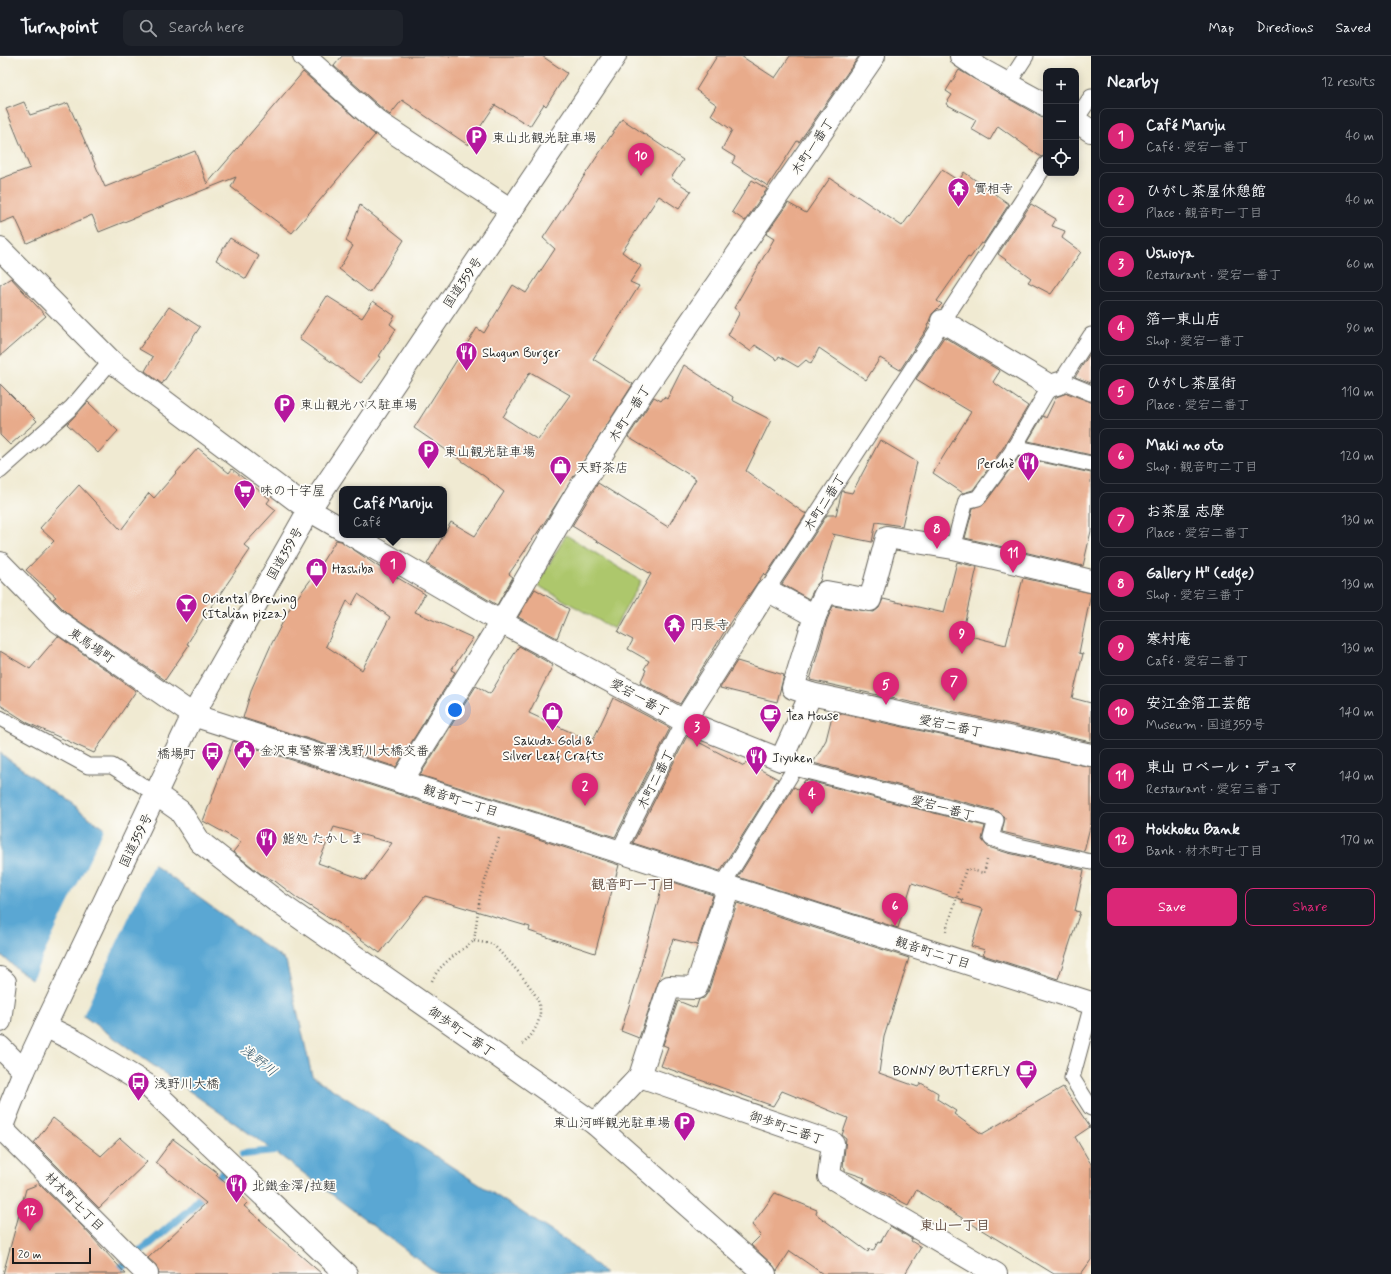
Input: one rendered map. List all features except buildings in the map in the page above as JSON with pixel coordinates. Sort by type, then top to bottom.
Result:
[{"type":"main road","points":[[304,56],[378,122],[511,210]]},
{"type":"main road","name":"国道359号","points":[[1,1130],[24,1071],[44,1026],[56,1005],[194,715],[309,510],[615,56]]},
{"type":"main road","name":"木町一番丁","points":[[402,782],[501,622],[576,494],[643,391],[874,56]]},
{"type":"main road","points":[[961,56],[1044,104]]},
{"type":"main road","points":[[1079,122],[1091,131]]},
{"type":"main road","points":[[0,249],[111,361],[309,510],[339,527]]},
{"type":"main road","points":[[942,321],[1055,384]]},
{"type":"main road","points":[[767,590],[815,616],[826,592],[870,600],[887,537],[953,548],[1091,581]]},
{"type":"main road","name":"愛宕一番丁","points":[[357,538],[501,622],[684,721],[788,764]]},
{"type":"main road","name":"東馬場町","points":[[0,563],[56,620],[194,715]]},
{"type":"main road","name":"木町二番丁","points":[[684,721],[767,590]]},
{"type":"main road","name":"愛宕二番丁","points":[[815,616],[793,688],[811,694],[1091,755]]},
{"type":"main road","points":[[788,764],[811,694]]},
{"type":"main road","name":"観音町一丁目","points":[[194,715],[726,885]]},
{"type":"main road","name":"御歩町一番丁","points":[[152,803],[180,811],[200,842],[276,901],[594,1124],[764,1274]]},
{"type":"main road","points":[[594,1124],[640,1076],[669,986],[696,988],[726,885]]},
{"type":"main road","name":"観音町二丁目","points":[[726,885],[1091,1003]]},
{"type":"main road","points":[[0,978],[5,982],[0,1021]]},
{"type":"main road","points":[[44,1026],[73,1040],[147,1085],[346,1274]]},
{"type":"main road","points":[[0,1047],[24,1071]]},
{"type":"main road","name":"御歩町二番丁","points":[[640,1076],[833,1143],[829,1176],[996,1274]]},
{"type":"main road","name":"材木町七丁目","points":[[1,1130],[147,1274]]},
{"type":"lane","points":[[1008,84],[1026,56]]},
{"type":"lane","points":[[1079,115],[1091,97]]},
{"type":"lane","name":"木町二番丁","points":[[767,590],[1043,169]]},
{"type":"lane","points":[[953,548],[966,501],[978,498],[1055,384],[1091,335]]},
{"type":"lane","points":[[0,471],[72,407],[111,361]]},
{"type":"lane","points":[[1055,384],[1067,383],[1091,393]]},
{"type":"lane","points":[[1014,446],[1091,464]]},
{"type":"lane","points":[[0,718],[88,766],[112,766],[152,803]]},
{"type":"lane","name":"木町二番丁","points":[[619,850],[684,721]]},
{"type":"lane","points":[[726,885],[788,764]]},
{"type":"lane","name":"愛宕一番丁","points":[[788,764],[996,820],[991,838]]},
{"type":"lane","points":[[991,838],[1010,844],[1091,861]]},
{"type":"lane","points":[[1091,1008],[1072,1078],[1091,1108]]},
{"type":"path","points":[[422,1003],[434,975],[453,957],[474,941],[480,896],[507,815]]},
{"type":"path","points":[[938,953],[966,869],[984,873],[991,838]]},
{"type":"path","points":[[474,941],[492,944],[537,997],[540,1012],[532,1036],[506,1061]]},
{"type":"green space","points":[[566,535],[641,581],[614,629],[537,585]]},
{"type":"water","name":"浅野川","points":[[0,753],[286,961],[312,1076],[574,1246],[605,1274],[438,1274],[274,1151],[17,969],[0,954]]},
{"type":"pier","points":[[105,827],[154,863],[82,1018],[31,981]]},
{"type":"waterway","points":[[243,1154],[274,1151],[281,1144]]},
{"type":"waterway","points":[[140,1252],[189,1210],[225,1170]]},
{"type":"waterway","points":[[113,1274],[124,1265]]},
{"type":"place","name":"東山北観光駐車場","points":[[477,156]]},
{"type":"place","name":"安江金箔工芸館","points":[[641,176]]},
{"type":"place","name":"實相寺","points":[[959,208]]},
{"type":"place","name":"Shogun Burger","points":[[466,372]]},
{"type":"place","name":"東山観光バス駐車場","points":[[285,424]]},
{"type":"place","name":"東山観光駐車場","points":[[429,470]]},
{"type":"place","name":"Perchè","points":[[1029,482]]},
{"type":"place","name":"天野茶店","points":[[560,486]]},
{"type":"place","name":"味の十字屋","points":[[245,510]]},
{"type":"place","name":"Gallery H\" (edge)","points":[[937,549]]},
{"type":"place","name":"東山 ロベール・デュマ","points":[[1013,573]]},
{"type":"place","name":"Café Maruju","points":[[393,584]]},
{"type":"place","name":"Hashiba","points":[[316,588]]},
{"type":"place","name":"Oriental Brewing (Italian pizza)","points":[[187,624]]},
{"type":"place","name":"円長寺","points":[[674,644]]},
{"type":"place","name":"寒村庵","points":[[962,654]]},
{"type":"place","name":"お茶屋 志摩","points":[[954,701]]},
{"type":"place","name":"ひがし茶屋街","points":[[886,705]]},
{"type":"place","name":"Sakuda Gold & Silver Leaf Crafts","points":[[553,732]]},
{"type":"place","name":"Tea House","points":[[771,734]]},
{"type":"place","name":"Ushioya","points":[[697,747]]},
{"type":"place","name":"金沢東警察署浅野川大橋交番","points":[[244,770]]},
{"type":"place","name":"橋場町","points":[[212,772]]},
{"type":"place","name":"Jiyuken","points":[[757,776]]},
{"type":"place","name":"ひがし茶屋休憩館","points":[[585,806]]},
{"type":"place","name":"箔一東山店","points":[[812,814]]},
{"type":"place","name":"鮨処 たかしま","points":[[267,858]]},
{"type":"place","name":"Maki no oto","points":[[895,926]]},
{"type":"place","name":"BONNY BUTTERFLY","points":[[1026,1090]]},
{"type":"place","name":"浅野川大橋","points":[[139,1102]]},
{"type":"place","name":"東山河畔観光駐車場","points":[[685,1142]]},
{"type":"place","name":"北鐵金澤/拉麵","points":[[236,1204]]},
{"type":"place","name":"Hokkoku Bank","points":[[30,1231]]},
{"type":"district","name":"観音町一丁目","points":[[633,884]]},
{"type":"district","name":"東山一丁目","points":[[955,1225]]}]
